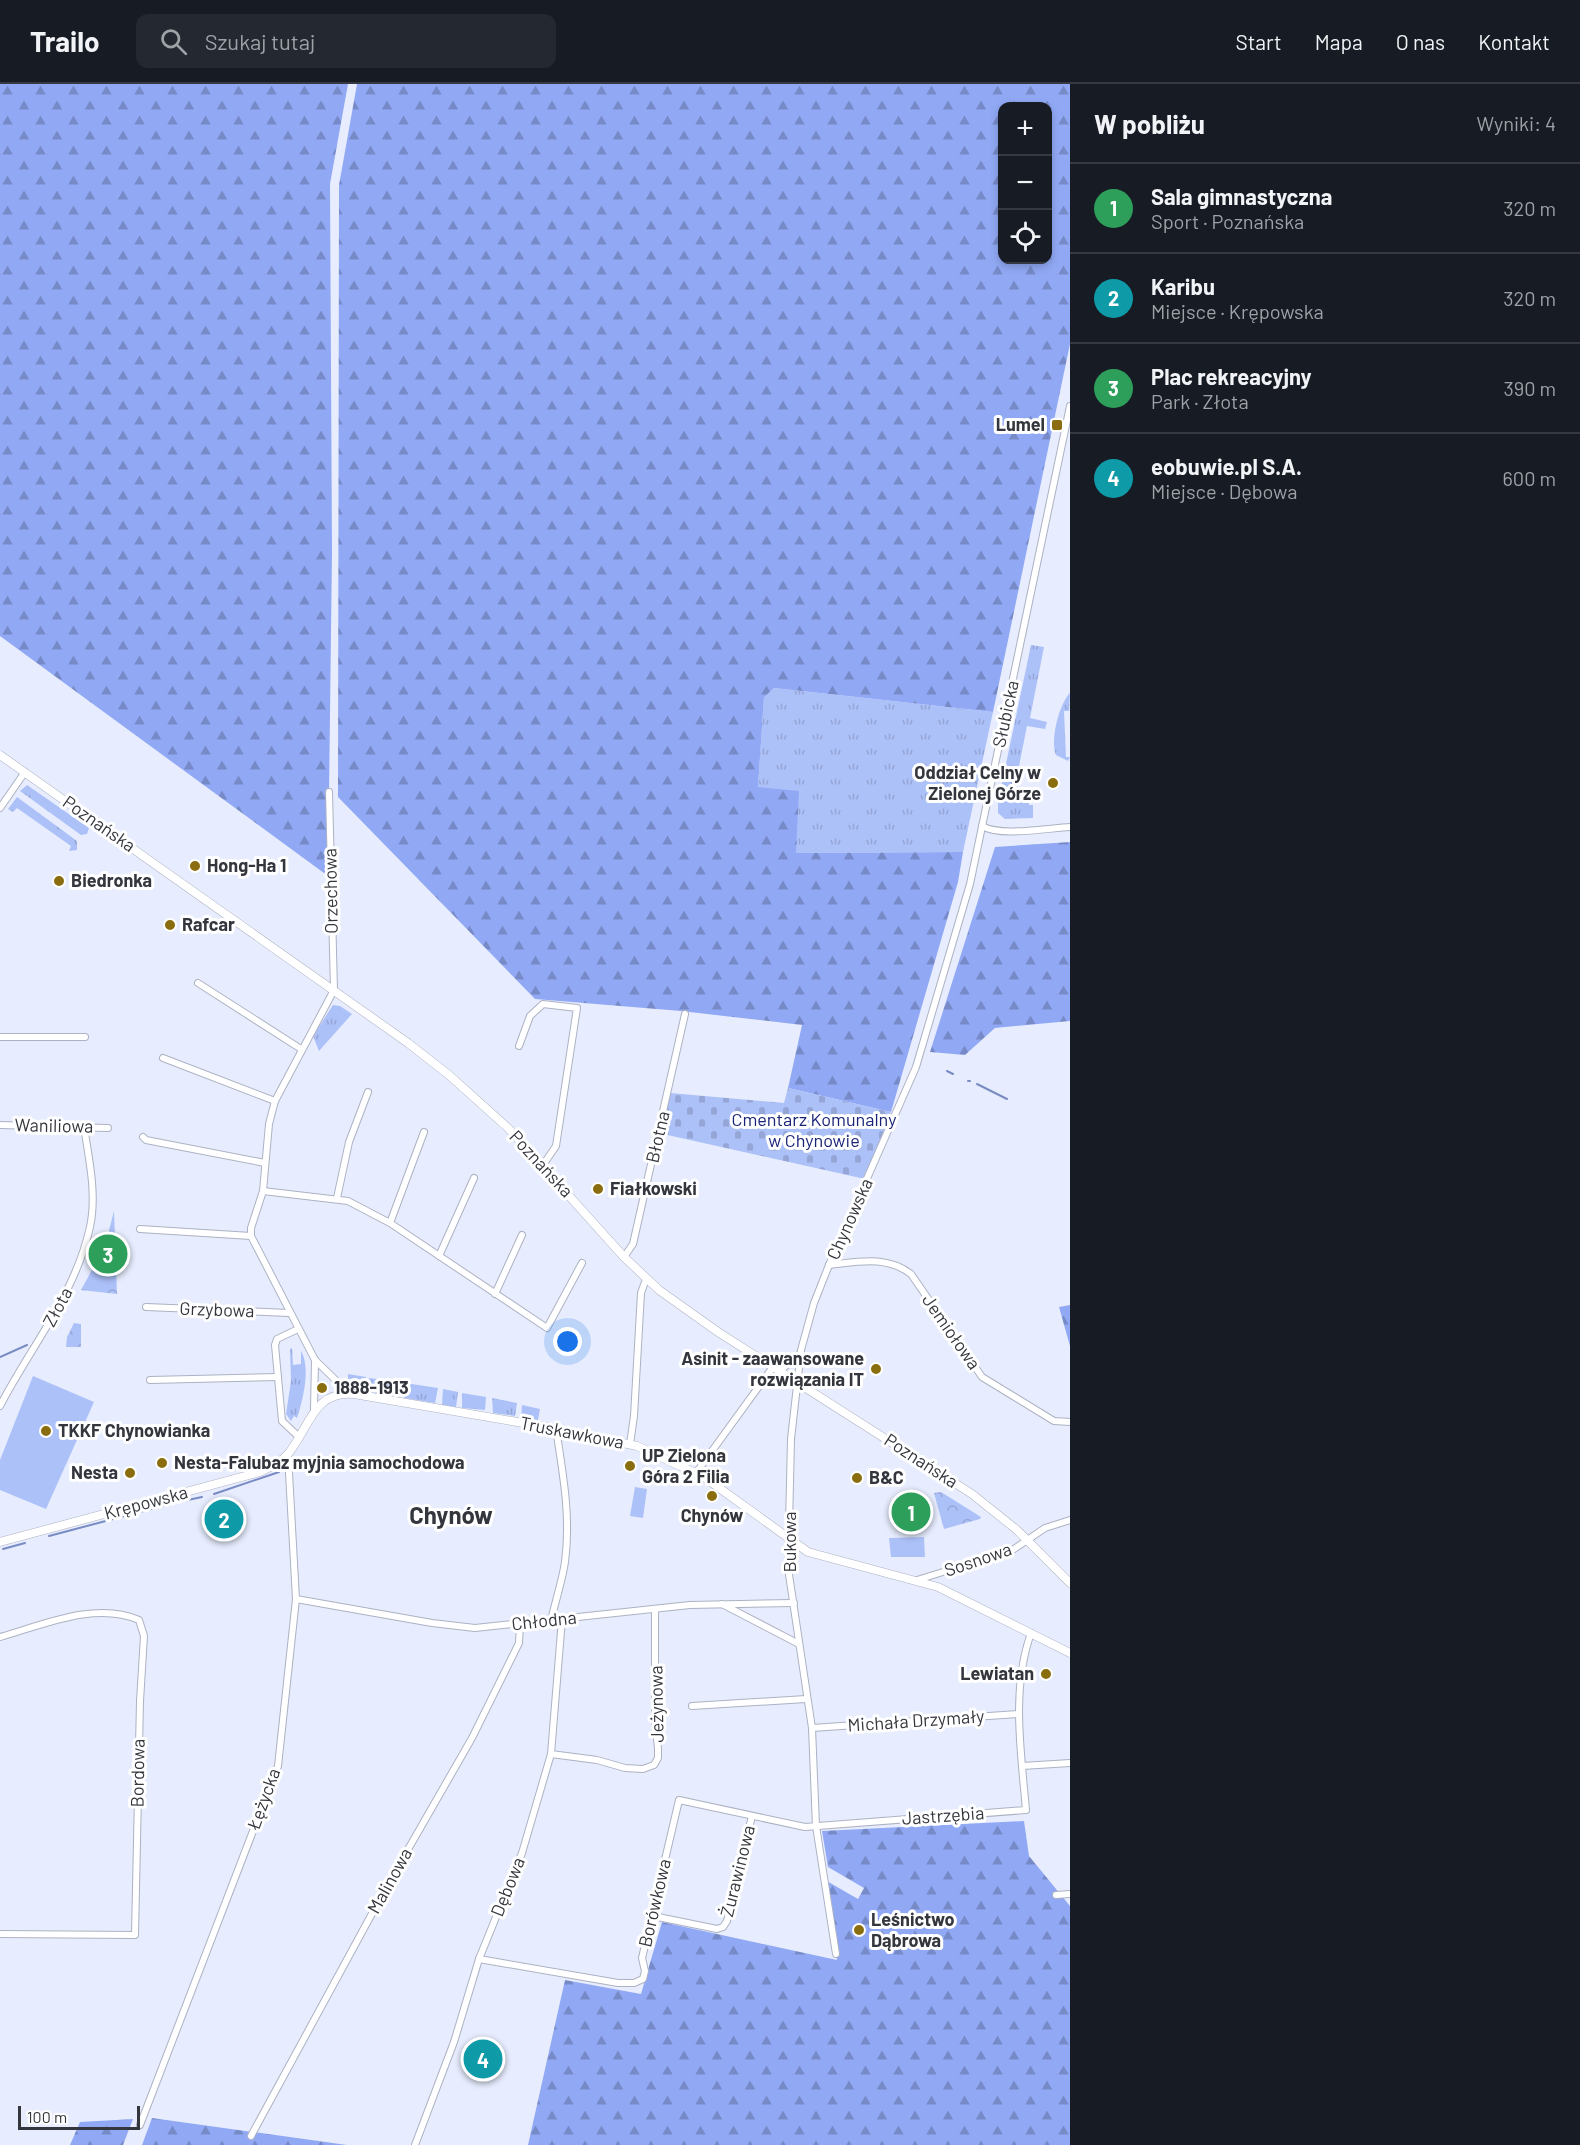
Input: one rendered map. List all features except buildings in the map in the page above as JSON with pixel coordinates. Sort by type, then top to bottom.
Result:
[{"type":"street","name":"Słubicka","points":[[907,1088],[920,1055],[970,884],[1070,406]]},
{"type":"street","name":"Poznańska","points":[[0,754],[334,990],[449,1075],[502,1122],[646,1279],[689,1313],[972,1494],[1028,1540],[1070,1583]]},
{"type":"street","points":[[0,808],[25,772]]},
{"type":"street","name":"Orzechowa","points":[[329,792],[334,990]]},
{"type":"street","points":[[982,826],[988,830],[1000,831],[1070,827]]},
{"type":"street","points":[[198,983],[301,1049]]},
{"type":"street","points":[[140,1229],[251,1236],[251,1228],[263,1191],[269,1125],[275,1101],[334,990]]},
{"type":"street","points":[[519,1046],[530,1016],[543,1004],[577,1008],[555,1146],[543,1165]]},
{"type":"street","name":"Błotna","points":[[624,1257],[633,1244],[685,1014]]},
{"type":"street","points":[[0,1037],[85,1037]]},
{"type":"street","points":[[163,1058],[275,1101]]},
{"type":"street","name":"Chynowska","points":[[798,1383],[801,1353],[814,1303],[907,1088]]},
{"type":"street","points":[[337,1198],[349,1142],[368,1092]]},
{"type":"street","name":"Waniliowa","points":[[0,1125],[108,1128]]},
{"type":"street","name":"Złota","points":[[0,1406],[17,1373],[59,1308],[80,1261],[91,1212],[84,1127]]},
{"type":"street","points":[[390,1223],[424,1132]]},
{"type":"street","points":[[143,1137],[146,1140],[265,1163]]},
{"type":"street","points":[[439,1256],[474,1178]]},
{"type":"street","points":[[263,1191],[348,1201],[390,1223],[547,1328],[582,1263]]},
{"type":"street","points":[[495,1294],[522,1235]]},
{"type":"street","name":"Grzybowa","points":[[251,1236],[315,1360]]},
{"type":"street","name":"Jemiołowa","points":[[829,1265],[878,1261],[902,1267],[911,1274],[982,1377],[1054,1421],[1070,1422]]},
{"type":"street","points":[[630,1444],[634,1416],[641,1293],[646,1279]]},
{"type":"street","name":"Grzybowa","points":[[146,1307],[289,1313]]},
{"type":"street","points":[[298,1329],[277,1339],[282,1421],[299,1437]]},
{"type":"street","points":[[696,1473],[777,1369],[801,1353]]},
{"type":"street","points":[[315,1360],[349,1393]]},
{"type":"street","points":[[314,1410],[315,1360]]},
{"type":"street","points":[[150,1380],[278,1377]]},
{"type":"street","name":"Bukowa","points":[[798,1383],[791,1439],[788,1568],[812,1728],[816,1826],[836,1954]]},
{"type":"street","points":[[288,1455],[314,1410],[329,1398],[349,1393]]},
{"type":"street","name":"Truskawkowa","points":[[349,1393],[630,1444],[696,1473],[808,1552],[916,1580],[945,1590],[1070,1653]]},
{"type":"street","points":[[550,1621],[566,1552],[567,1507],[556,1429]]},
{"type":"street","name":"Krępowska","points":[[0,1542],[251,1475],[269,1468],[288,1455]]},
{"type":"street","name":"Łężycka","points":[[140,2125],[278,1766],[296,1599],[288,1455]]},
{"type":"street","name":"Sosnowa","points":[[916,1580],[1011,1551],[1045,1528],[1070,1520]]},
{"type":"street","name":"Chłodna","points":[[296,1599],[453,1626],[483,1628],[655,1609],[722,1604],[794,1603]]},
{"type":"street","points":[[722,1604],[799,1644]]},
{"type":"street","name":"Jeżynowa","points":[[551,1754],[597,1760],[625,1768],[643,1769],[654,1765],[658,1758],[655,1609]]},
{"type":"street","name":"Bordowa","points":[[0,1637],[96,1612],[129,1615],[139,1620],[144,1636],[140,1701],[135,1935],[0,1934]]},
{"type":"street","name":"Dębowa","points":[[415,2145],[454,2042],[479,1959],[522,1853],[551,1754],[562,1619]]},
{"type":"street","name":"Malinowa","points":[[251,2136],[387,1886],[472,1738],[519,1643],[520,1624]]},
{"type":"street","name":"Jastrzębia","points":[[816,1826],[1026,1810],[1019,1714],[1020,1666],[1031,1633]]},
{"type":"street","points":[[692,1706],[806,1700]]},
{"type":"street","name":"Michała Drzymały","points":[[812,1728],[1019,1714]]},
{"type":"street","points":[[1022,1766],[1070,1763]]},
{"type":"street","name":"Borówkowa","points":[[479,1959],[618,1983],[634,1983],[643,1979],[645,1971],[642,1958],[679,1800],[806,1827],[816,1826]]},
{"type":"street","name":"Żurawinowa","points":[[653,1916],[717,1929],[723,1927],[727,1921],[752,1816]]},
{"type":"street","points":[[1056,1895],[1070,1894]]},
{"type":"green space","points":[[0,84],[348,84],[330,184],[332,552],[328,876],[0,636]]},
{"type":"green space","points":[[357,84],[1070,84],[1070,344],[993,712],[774,688],[764,697],[758,787],[799,791],[796,853],[963,852],[958,882],[891,1112],[788,1088],[802,1025],[681,1011],[535,999],[338,797],[339,185]]},
{"type":"green space","points":[[1031,645],[1044,647],[1030,718],[1047,722],[1045,729],[1027,726],[1014,791],[1019,794],[1030,788],[1029,805],[1033,805],[1033,818],[1005,819],[998,813],[998,802]]},
{"type":"green space","points":[[774,688],[993,712],[963,852],[795,853],[758,787],[764,696]]},
{"type":"green space","points":[[1070,693],[1069,711],[1064,711],[1066,757],[1070,757],[1068,761],[1056,755],[1054,741],[1059,713]]},
{"type":"green space","points":[[27,785],[89,828],[87,834],[81,835],[20,791]]},
{"type":"green space","points":[[17,797],[77,841],[77,850],[69,851],[71,846],[17,808],[13,812],[8,809]]},
{"type":"green space","points":[[1070,842],[1070,1021],[995,1028],[965,1055],[930,1052],[995,847]]},
{"type":"green space","points":[[333,1005],[340,1006],[352,1014],[319,1051],[313,1036]]},
{"type":"green space","name":"Cmentarz Komunalny w Chynowie","points":[[788,1088],[891,1112],[865,1179],[663,1134],[670,1093],[784,1103]]},
{"type":"green space","points":[[114,1211],[117,1294],[81,1290],[105,1246]]},
{"type":"green space","points":[[94,1271],[113,1281],[108,1292],[88,1282]]},
{"type":"green space","points":[[1070,1305],[1070,1346],[1059,1307]]},
{"type":"green space","points":[[74,1323],[81,1324],[81,1347],[66,1347],[67,1337]]},
{"type":"green space","points":[[292,1348],[293,1365],[301,1364],[301,1351],[306,1375],[297,1418],[294,1416],[291,1421],[286,1414],[291,1381],[290,1349]]},
{"type":"green space","points":[[348,1374],[366,1377],[365,1389],[348,1386]]},
{"type":"green space","name":"TKKF Chynowianka","points":[[33,1376],[94,1402],[46,1509],[0,1490],[0,1460]]},
{"type":"green space","points":[[369,1378],[401,1382],[399,1397],[368,1391]]},
{"type":"green space","points":[[405,1383],[438,1388],[435,1403],[404,1398]]},
{"type":"green space","points":[[443,1389],[458,1392],[456,1407],[442,1405]]},
{"type":"green space","points":[[462,1393],[486,1397],[485,1410],[462,1408]]},
{"type":"green space","points":[[492,1398],[517,1403],[515,1416],[493,1413]]},
{"type":"green space","points":[[522,1405],[540,1409],[538,1420],[521,1419]]},
{"type":"green space","points":[[635,1487],[647,1489],[643,1518],[630,1516]]},
{"type":"green space","points":[[941,1492],[981,1517],[980,1519],[944,1529],[934,1493]]},
{"type":"green space","points":[[924,1537],[925,1557],[891,1557],[889,1538]]},
{"type":"green space","points":[[1024,1821],[1029,1856],[1070,1906],[1070,2145],[528,2145],[565,1980],[641,1994],[662,1922],[837,1960],[825,1880],[858,1899],[864,1888],[828,1867],[822,1831]]},
{"type":"green space","points":[[152,2118],[347,2145],[142,2145]]},
{"type":"green space","points":[[133,2119],[123,2145],[70,2145],[80,2122]]},
{"type":"waterway","points":[[947,1071],[953,1074]]},
{"type":"waterway","points":[[977,1084],[1007,1099]]},
{"type":"waterway","points":[[0,1357],[27,1345]]},
{"type":"waterway","points":[[214,1494],[279,1472]]},
{"type":"waterway","points":[[183,1501],[202,1497]]},
{"type":"waterway","points":[[49,1536],[170,1504]]},
{"type":"waterway","points":[[3,1549],[25,1543]]},
{"type":"place","name":"Lumel","points":[[1057,425]]},
{"type":"place","name":"Oddział Celny w Zielonej Górze","points":[[1053,783]]},
{"type":"place","name":"Hong-Ha 1","points":[[195,866]]},
{"type":"place","name":"Biedronka","points":[[59,881]]},
{"type":"place","name":"Rafcar","points":[[170,925]]},
{"type":"place","name":"Fiałkowski","points":[[598,1189]]},
{"type":"place","name":"Plac rekreacyjny","points":[[108,1254]]},
{"type":"place","name":"Asinit - zaawansowane rozwiązania IT","points":[[876,1369]]},
{"type":"place","name":"1888-1913","points":[[322,1388]]},
{"type":"place","name":"TKKF Chynowianka","points":[[46,1431]]},
{"type":"place","name":"Nesta-Falubaz myjnia samochodowa","points":[[162,1463]]},
{"type":"place","name":"UP Zielona Góra 2 Filia","points":[[630,1466]]},
{"type":"place","name":"Nesta","points":[[130,1473]]},
{"type":"place","name":"B&C","points":[[857,1478]]},
{"type":"place","name":"Chynów","points":[[712,1496]]},
{"type":"place","name":"Sala gimnastyczna","points":[[911,1512]]},
{"type":"place","name":"Karibu","points":[[224,1519]]},
{"type":"place","name":"Lewiatan","points":[[1046,1674]]},
{"type":"place","name":"Leśnictwo Dąbrowa","points":[[859,1930]]},
{"type":"place","name":"eobuwie.pl S.A.","points":[[483,2059]]},
{"type":"district","name":"Chynów","points":[[451,1516]]}]
